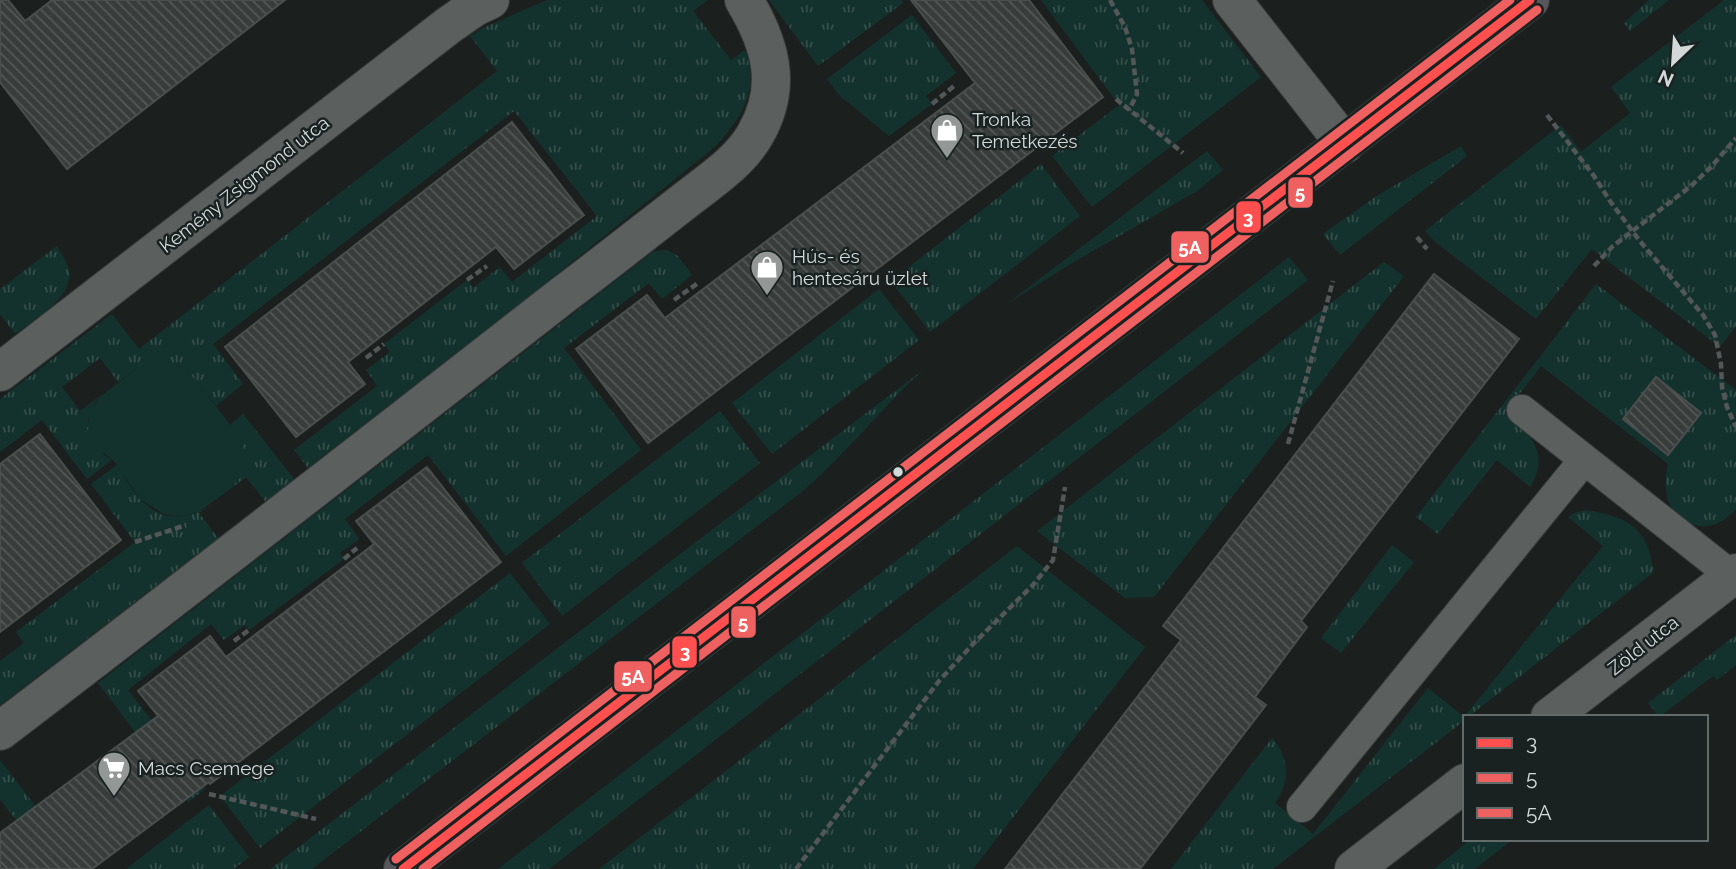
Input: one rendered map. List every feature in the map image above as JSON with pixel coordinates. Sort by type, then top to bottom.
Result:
[{"type":"main road","points":[[403,869],[1530,0]]},
{"type":"street","name":"Kemény Zsigmond utca","points":[[0,372],[449,25],[490,0]]},
{"type":"street","points":[[0,731],[206,574],[726,168],[753,138],[763,120],[772,82],[771,62],[766,45],[744,0]]},
{"type":"street","points":[[1232,0],[1345,144]]},
{"type":"street","name":"Zöld utca","points":[[1553,715],[1734,574]]},
{"type":"street","points":[[1354,869],[1463,785]]},
{"type":"lane","points":[[1522,410],[1734,574]]},
{"type":"lane","points":[[1302,807],[1584,460]]},
{"type":"path","points":[[1110,0],[1125,27],[1132,49],[1137,94],[1129,110]]},
{"type":"path","points":[[932,104],[954,86]]},
{"type":"path","points":[[1116,99],[1183,153]]},
{"type":"path","points":[[1547,115],[1632,231],[1703,315],[1715,335],[1722,387],[1736,427]]},
{"type":"path","points":[[1594,266],[1613,246],[1691,186],[1736,138]]},
{"type":"path","points":[[1417,237],[1427,249]]},
{"type":"path","points":[[467,280],[487,266]]},
{"type":"path","points":[[1287,444],[1333,281]]},
{"type":"path","points":[[674,300],[698,283]]},
{"type":"path","points":[[366,358],[384,344]]},
{"type":"path","points":[[796,869],[939,681],[1028,590],[1053,560],[1065,487]]},
{"type":"path","points":[[135,542],[192,523]]},
{"type":"path","points":[[344,559],[357,548]]},
{"type":"path","points":[[234,641],[250,630]]},
{"type":"path","points":[[209,794],[316,819]]},
{"type":"green space","points":[[547,0],[708,0],[693,11],[731,60],[745,50],[749,64],[749,91],[740,114],[716,146],[531,295],[308,468],[294,450],[377,386],[366,370],[390,352],[384,344],[467,280],[473,288],[500,267],[512,282],[597,216],[514,111],[213,344],[243,384],[216,406],[194,378],[176,365],[133,371],[118,382],[100,358],[62,387],[80,411],[104,393],[95,402],[88,420],[104,455],[112,460],[87,479],[42,420],[0,452],[0,399],[112,314],[139,349],[497,71],[470,36]]},
{"type":"green space","points":[[769,0],[901,0],[903,3],[818,66]]},
{"type":"green space","points":[[1041,0],[1202,0],[1261,77],[1092,207],[1052,156],[1119,105]]},
{"type":"green space","points":[[1649,0],[1669,0],[1630,31],[1624,23]]},
{"type":"green space","points":[[1724,0],[1736,0],[1736,326],[1720,347],[1592,249],[1536,319],[1435,242],[1425,231],[1561,125],[1581,152],[1630,113],[1611,87]]},
{"type":"green space","points":[[912,15],[956,73],[926,96],[932,104],[889,136],[839,95],[827,79]]},
{"type":"green space","points":[[1461,146],[1467,156],[1340,255],[1323,234],[1375,197]]},
{"type":"green space","points":[[1207,151],[1223,170],[1197,191],[1007,304]]},
{"type":"green space","points":[[1041,164],[1080,216],[930,332],[891,281]]},
{"type":"green space","points":[[57,246],[69,270],[65,290],[42,315],[15,334],[0,314],[0,289]]},
{"type":"green space","points":[[667,250],[678,256],[692,275],[662,299],[649,283],[564,348],[641,450],[506,556],[428,455],[345,519],[359,539],[340,553],[344,559],[249,630],[245,625],[224,640],[211,624],[128,690],[205,789],[188,802],[98,683],[654,251]]},
{"type":"green space","points":[[1289,257],[1308,280],[549,869],[498,869]]},
{"type":"green space","points":[[1384,262],[1404,276],[1154,597],[1125,598],[1037,531]]},
{"type":"green space","points":[[1596,284],[1736,390],[1736,510],[1708,526],[1694,525],[1679,517],[1667,497],[1668,464],[1541,366],[1505,412],[1529,436],[1538,454],[1536,475],[1530,487],[1497,460],[1438,534],[1416,517]]},
{"type":"green space","points":[[879,289],[919,340],[772,454],[732,403]]},
{"type":"green space","points":[[162,362],[176,365],[194,378],[238,435],[247,462],[243,474],[229,490],[198,512],[182,517],[164,514],[140,499],[115,462],[99,449],[88,432],[89,413],[100,397],[133,371]]},
{"type":"green space","points":[[923,370],[804,490],[312,869],[270,869],[692,545]]},
{"type":"green space","points":[[720,411],[760,463],[562,616],[522,563]]},
{"type":"green space","points":[[243,414],[294,479],[266,502],[246,477],[229,490],[243,474],[238,435],[230,425]]},
{"type":"green space","points":[[117,465],[135,493],[151,509],[169,516],[179,516],[189,515],[209,506],[199,513],[218,538],[0,705],[0,661],[24,643],[16,632],[135,542],[91,484]]},
{"type":"green space","points":[[1585,510],[1613,516],[1633,527],[1641,534],[1646,544],[1654,572],[1471,715],[1466,715],[1603,546],[1568,517]]},
{"type":"green space","points":[[1392,545],[1414,562],[1341,653],[1321,638]]},
{"type":"green space","points":[[1017,546],[1145,647],[973,869],[599,869]]},
{"type":"green space","points":[[510,573],[550,624],[260,848],[220,796]]},
{"type":"green space","points":[[1736,635],[1736,665],[1717,680],[1713,676],[1662,715],[1657,715],[1648,703]]},
{"type":"green space","points":[[1428,688],[1463,716],[1463,722],[1273,869],[1171,869],[1272,738],[1282,754],[1286,770],[1283,787],[1275,803],[1313,834]]},
{"type":"green space","points":[[0,760],[84,869],[39,850],[0,799]]},
{"type":"green space","points":[[209,805],[249,857],[234,869],[126,869]]},
{"type":"green space","points":[[1469,841],[1510,841],[1475,869],[1434,869]]},
{"type":"building","points":[[0,0],[8,0],[25,21],[52,0],[285,0],[67,169],[0,82]]},
{"type":"building","points":[[911,0],[1029,0],[1103,97],[648,443],[576,349],[647,295],[665,318],[975,83]]},
{"type":"building","points":[[512,122],[584,215],[514,269],[496,247],[348,362],[365,384],[296,437],[225,347]]},
{"type":"building","points":[[1434,274],[1519,339],[1301,621],[1307,627],[1255,697],[1266,705],[1140,869],[1005,869],[1181,640],[1163,626]]},
{"type":"building","points":[[1656,377],[1701,413],[1668,455],[1623,419]]},
{"type":"building","points":[[40,434],[121,540],[0,632],[0,464]]},
{"type":"building","points":[[427,467],[501,562],[210,784],[209,782],[92,869],[0,869],[0,833],[158,716],[138,691],[210,636],[226,657],[374,544],[356,521]]},
{"type":"transit line","name":"5A","points":[[396,859],[1510,0]]},
{"type":"transit line","name":"3","points":[[403,869],[1530,0]]},
{"type":"transit line","name":"5","points":[[423,869],[1537,10]]},
{"type":"place","name":"Tronka Temetkezés","points":[[947,160]]},
{"type":"place","name":"Hús- és hentesáru üzlet","points":[[767,297]]},
{"type":"place","name":"Macs Csemege","points":[[114,798]]}]
